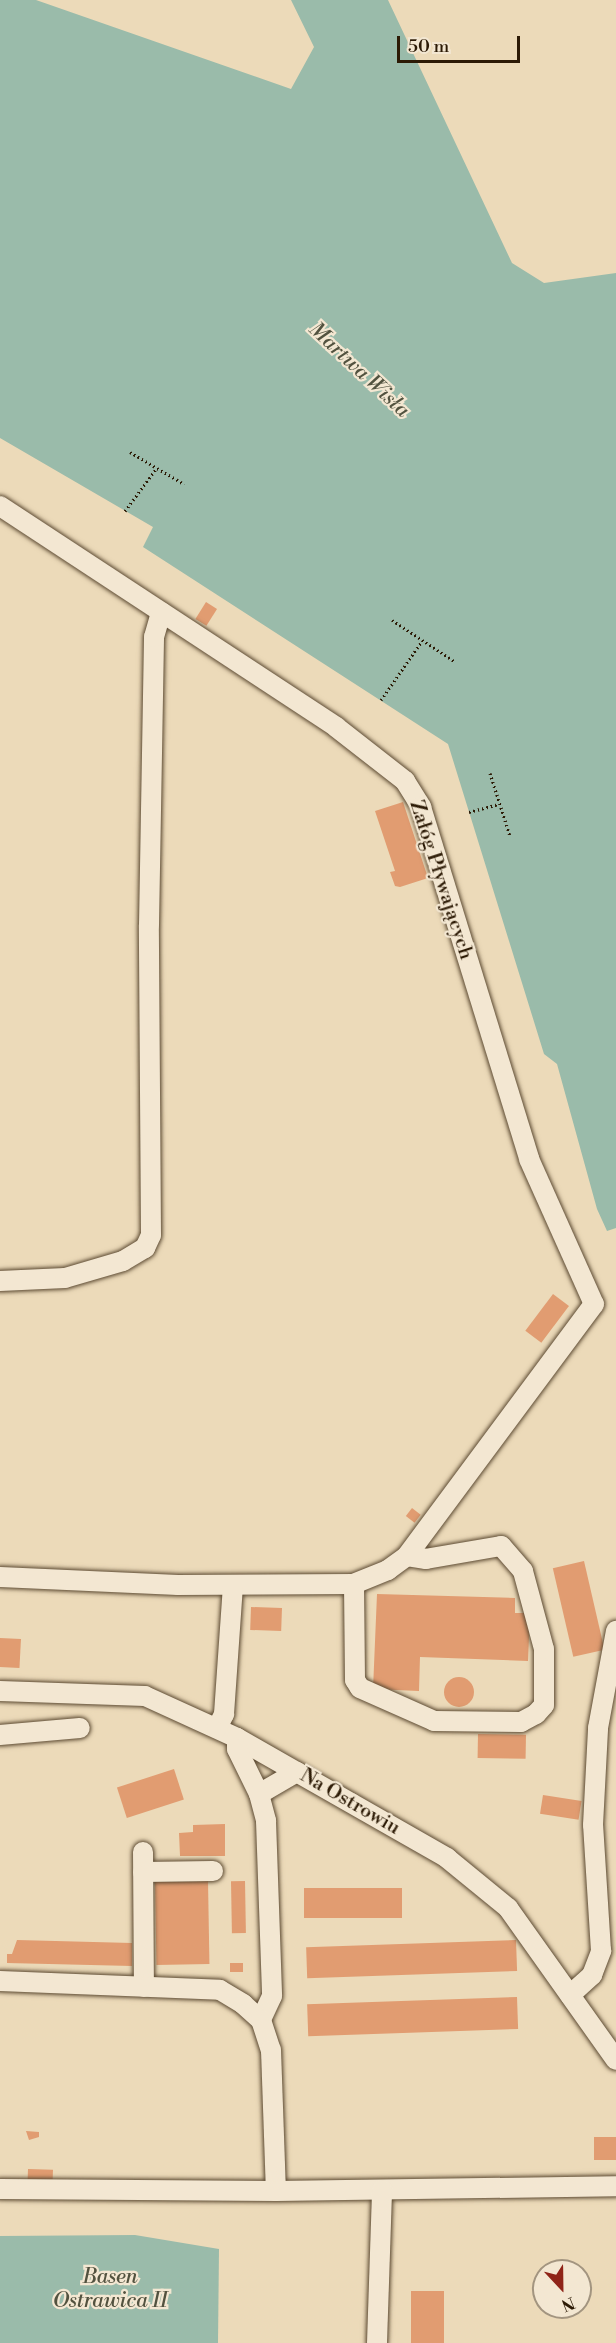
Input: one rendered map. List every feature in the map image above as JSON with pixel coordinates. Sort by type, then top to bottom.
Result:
[{"type":"street","name":"Załóg Pływających","points":[[0,506],[336,727],[405,781],[421,807],[529,1160],[594,1304],[407,1556]]},
{"type":"street","points":[[0,1281],[65,1278],[123,1261],[145,1248],[151,1235],[149,902],[154,637],[161,612]]},
{"type":"street","points":[[0,1577],[233,1585],[354,1584],[388,1570],[407,1556],[426,1559],[501,1546],[523,1571],[544,1649],[544,1705],[536,1714],[521,1722],[434,1721],[360,1688],[355,1680],[354,1584]]},
{"type":"street","points":[[217,1728],[224,1714],[233,1585]]},
{"type":"street","points":[[570,1995],[592,1975],[601,1951],[593,1825],[598,1728],[616,1631]]},
{"type":"street","name":"Na Ostrowiu","points":[[0,1690],[146,1696],[237,1738],[472,1875],[508,1908],[616,2060]]},
{"type":"street","points":[[0,1735],[80,1728]]},
{"type":"street","points":[[237,1738],[237,1749],[259,1794],[266,1821],[272,1996],[261,2020]]},
{"type":"street","points":[[259,1794],[297,1772]]},
{"type":"street","points":[[143,1852],[144,1987]]},
{"type":"street","points":[[143,1872],[213,1871]]},
{"type":"street","points":[[0,1981],[220,1990],[261,2020],[271,2050],[276,2191]]},
{"type":"street","points":[[0,2189],[276,2191],[616,2186]]},
{"type":"street","points":[[377,2343],[382,2190]]},
{"type":"path","points":[[130,452],[184,484]]},
{"type":"path","points":[[125,511],[156,469]]},
{"type":"path","points":[[392,620],[454,661]]},
{"type":"path","points":[[381,700],[422,641]]},
{"type":"path","points":[[490,773],[510,836]]},
{"type":"path","points":[[469,812],[499,804]]},
{"type":"water","name":"Martwa Wisła","points":[[0,0],[36,0],[291,89],[314,47],[291,0],[388,0],[512,263],[544,283],[616,273],[616,1228],[607,1231],[597,1209],[557,1064],[544,1054],[448,744],[143,547],[153,527],[0,438]]},
{"type":"water","name":"Basen Ostrawica II","points":[[135,2235],[219,2249],[218,2343],[0,2343],[0,2236]]},
{"type":"building","points":[[206,602],[217,609],[206,626],[195,619]]},
{"type":"building","points":[[403,802],[428,878],[400,887],[395,886],[390,872],[395,871],[375,811]]},
{"type":"building","points":[[553,1294],[569,1306],[541,1343],[525,1331]]},
{"type":"building","points":[[412,1508],[421,1515],[415,1523],[406,1516]]},
{"type":"building","points":[[584,1561],[604,1650],[573,1657],[553,1568]]},
{"type":"building","points":[[377,1594],[515,1598],[515,1613],[530,1613],[528,1661],[420,1657],[419,1691],[373,1689]]},
{"type":"building","points":[[251,1607],[282,1608],[281,1631],[250,1630]]},
{"type":"building","points":[[0,1638],[21,1639],[19,1668],[0,1667]]},
{"type":"building","points":[[459,1677],[470,1681],[474,1692],[470,1703],[459,1707],[448,1703],[444,1692],[448,1681]]},
{"type":"building","points":[[478,1734],[526,1735],[526,1759],[478,1758]]},
{"type":"building","points":[[174,1769],[184,1799],[127,1818],[117,1788]]},
{"type":"building","points":[[543,1795],[582,1801],[579,1820],[540,1814]]},
{"type":"building","points":[[225,1824],[225,1856],[180,1856],[179,1833],[193,1832],[193,1825]]},
{"type":"building","points":[[208,1881],[209,1964],[156,1965],[155,1882]]},
{"type":"building","points":[[231,1881],[245,1881],[246,1933],[232,1933]]},
{"type":"building","points":[[304,1888],[402,1888],[402,1918],[304,1918]]},
{"type":"building","points":[[17,1940],[132,1943],[132,1966],[7,1963],[7,1954],[12,1954]]},
{"type":"building","points":[[516,1940],[517,1971],[307,1978],[306,1947]]},
{"type":"building","points":[[230,1963],[243,1963],[243,1972],[230,1972]]},
{"type":"building","points":[[517,1997],[518,2029],[308,2036],[307,2004]]},
{"type":"building","points":[[26,2131],[39,2132],[39,2137],[29,2140]]},
{"type":"building","points":[[594,2137],[616,2137],[616,2160],[594,2160]]},
{"type":"building","points":[[28,2169],[53,2170],[53,2180],[28,2179]]},
{"type":"building","points":[[411,2291],[444,2291],[444,2343],[411,2343]]}]
